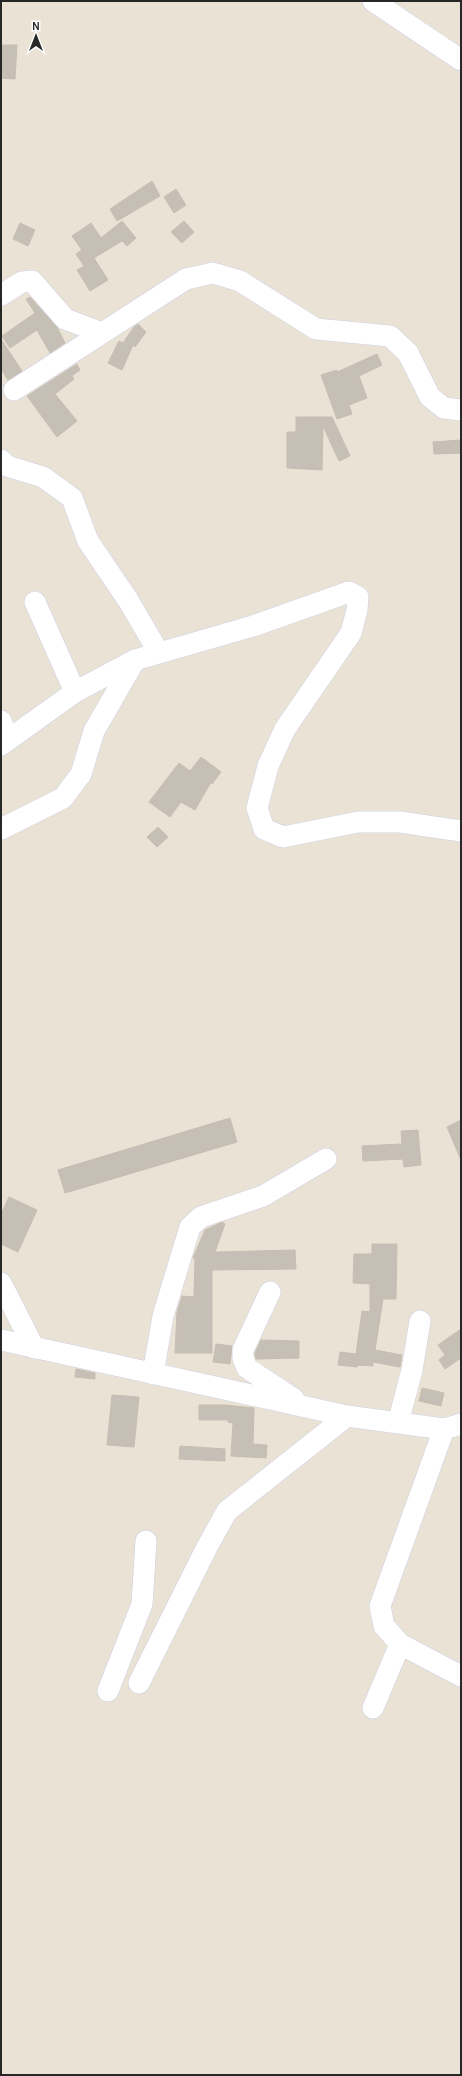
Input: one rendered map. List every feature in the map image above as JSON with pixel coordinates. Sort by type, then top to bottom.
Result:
[{"type":"street","points":[[373,1],[461,60]]},
{"type":"street","points":[[14,390],[186,279],[213,273],[240,281],[316,329],[390,336],[408,353],[430,397],[444,408],[461,410]]},
{"type":"street","points":[[1,295],[22,282],[32,281],[65,319],[102,333]]},
{"type":"street","points":[[1,460],[7,466],[43,477],[72,498],[88,541],[128,600],[159,653]]},
{"type":"street","points":[[3,735],[75,692],[135,660],[253,626],[300,611],[333,596],[349,592],[358,597],[358,610],[351,633],[285,729],[268,766],[256,808],[264,829],[283,837],[358,822],[400,822],[461,831]]},
{"type":"street","points":[[35,602],[75,692]]},
{"type":"street","points":[[1,829],[63,798],[81,774],[94,731],[135,660]]},
{"type":"street","points":[[152,1374],[163,1316],[190,1227],[201,1217],[262,1196],[326,1160]]},
{"type":"street","points":[[1,1283],[34,1348]]},
{"type":"street","points":[[270,1292],[244,1350],[243,1358],[247,1368],[304,1406]]},
{"type":"street","points":[[398,1423],[412,1370],[420,1321]]},
{"type":"street","points":[[1,1340],[347,1416],[398,1423],[452,1427],[380,1606],[384,1626],[400,1644],[461,1676]]},
{"type":"street","points":[[139,1683],[227,1511],[347,1416]]},
{"type":"street","points":[[108,1691],[142,1604],[146,1541]]},
{"type":"street","points":[[142,1604],[175,1611]]},
{"type":"street","points":[[373,1708],[400,1644]]},
{"type":"building","points":[[2,45],[17,45],[15,79],[1,78]]},
{"type":"building","points":[[152,181],[160,196],[117,221],[110,209]]},
{"type":"building","points":[[176,189],[186,205],[174,213],[164,197]]},
{"type":"building","points":[[122,221],[136,238],[127,246],[122,241],[94,258],[108,280],[90,291],[77,270],[84,266],[76,254],[82,250],[72,236],[91,223],[101,238]]},
{"type":"building","points":[[184,221],[194,232],[182,243],[171,232]]},
{"type":"building","points":[[20,223],[35,230],[28,246],[13,239]]},
{"type":"building","points":[[30,297],[57,327],[65,343],[50,353],[37,330],[10,348],[2,336],[35,313],[26,299]]},
{"type":"building","points":[[138,324],[146,332],[135,347],[133,345],[122,370],[108,363],[119,341],[123,343],[134,327]]},
{"type":"building","points":[[1,339],[22,371],[8,380],[1,369]]},
{"type":"building","points":[[377,354],[382,365],[359,376],[367,398],[349,405],[352,414],[337,419],[321,375],[337,370],[337,372]]},
{"type":"building","points":[[77,364],[80,370],[72,376],[74,379],[55,394],[77,421],[57,437],[27,396]]},
{"type":"building","points":[[296,417],[332,417],[350,456],[339,461],[323,426],[322,470],[287,468],[287,432],[296,432]]},
{"type":"building","points":[[461,440],[461,453],[434,454],[433,442]]},
{"type":"building","points":[[201,757],[221,772],[212,784],[211,782],[195,810],[181,802],[170,817],[149,802],[179,763],[190,771]]},
{"type":"building","points":[[158,827],[168,837],[157,847],[147,837]]},
{"type":"building","points":[[230,1118],[237,1142],[65,1193],[58,1170]]},
{"type":"building","points":[[461,1120],[461,1160],[447,1127]]},
{"type":"building","points":[[418,1130],[421,1165],[404,1167],[403,1159],[363,1161],[362,1146],[402,1144],[401,1131]]},
{"type":"building","points":[[9,1197],[37,1210],[18,1252],[1,1244],[1,1214]]},
{"type":"building","points":[[222,1222],[225,1224],[215,1252],[295,1250],[296,1269],[212,1270],[212,1353],[175,1353],[177,1312],[182,1296],[194,1297],[195,1259],[193,1258],[205,1230]]},
{"type":"building","points":[[372,1244],[397,1244],[396,1299],[383,1299],[375,1350],[402,1355],[400,1367],[373,1362],[373,1366],[358,1365],[357,1367],[338,1365],[340,1352],[356,1354],[362,1311],[370,1312],[370,1284],[353,1283],[354,1254],[372,1254]]},
{"type":"building","points":[[461,1329],[461,1358],[445,1369],[439,1360],[445,1355],[438,1345]]},
{"type":"building","points":[[261,1340],[299,1341],[299,1358],[256,1359],[255,1353]]},
{"type":"building","points":[[216,1344],[232,1346],[230,1364],[213,1362]]},
{"type":"building","points":[[76,1369],[95,1373],[95,1379],[75,1377]]},
{"type":"building","points":[[422,1388],[444,1393],[441,1406],[419,1401]]},
{"type":"building","points":[[112,1395],[139,1397],[134,1447],[107,1445]]},
{"type":"building","points":[[199,1405],[225,1405],[254,1408],[253,1444],[267,1445],[266,1458],[231,1456],[233,1423],[228,1422],[228,1420],[199,1420]]},
{"type":"building","points":[[180,1446],[225,1449],[225,1461],[179,1459]]}]
